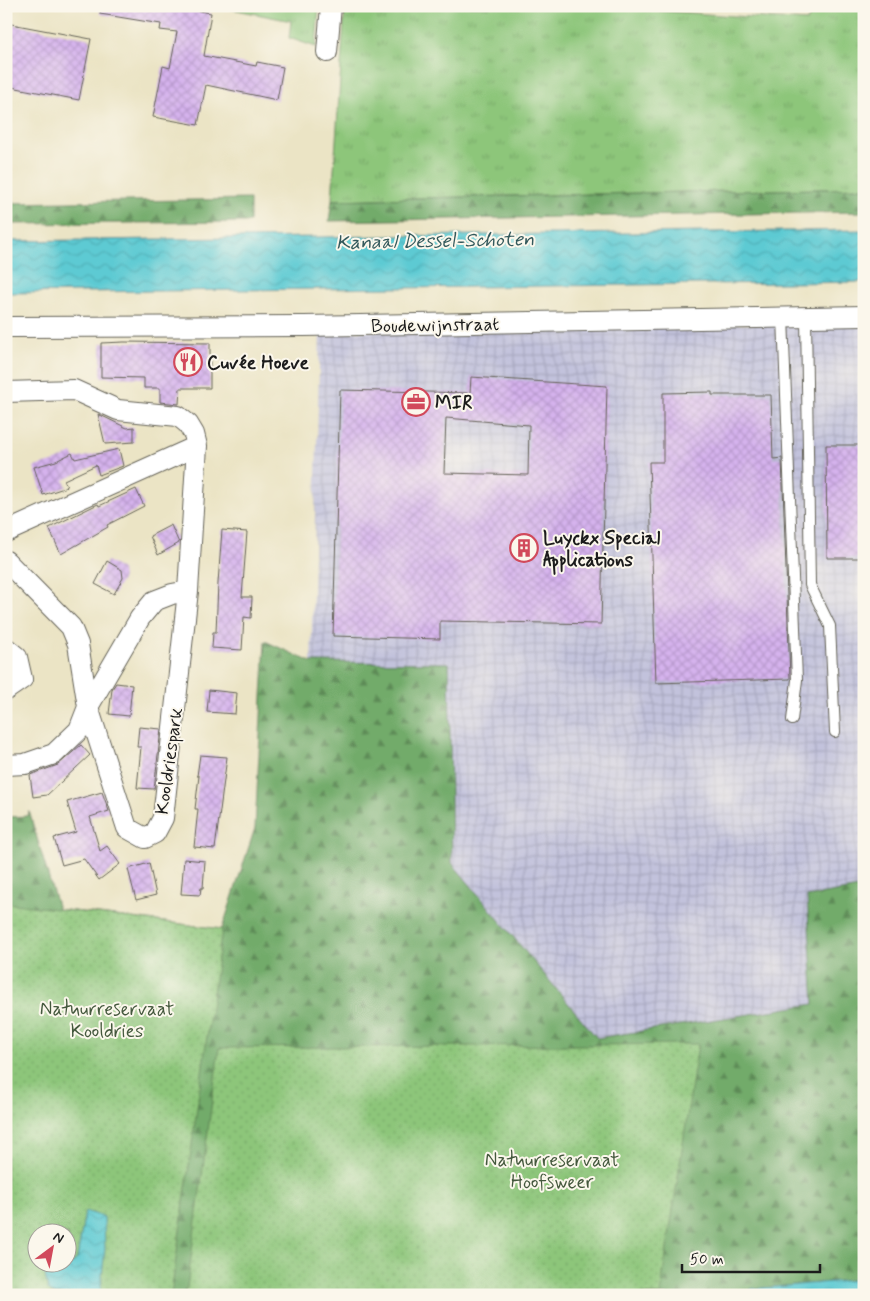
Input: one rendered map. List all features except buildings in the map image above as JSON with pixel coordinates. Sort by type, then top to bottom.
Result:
[{"type":"street","points":[[327,52],[331,6]]},
{"type":"street","name":"Boudewijnstraat","points":[[6,327],[304,326],[864,316]]},
{"type":"street","name":"Kooldriespark","points":[[6,392],[74,390],[118,410],[178,416],[188,424],[194,434],[197,446],[188,591],[163,818],[154,832],[145,838],[127,828],[88,707],[78,644],[70,628],[6,562]]},
{"type":"street","points":[[6,532],[197,446]]},
{"type":"street","points":[[6,765],[25,764],[54,754],[79,730],[88,707],[140,618],[154,601],[172,594],[188,591]]},
{"type":"street","points":[[6,648],[17,657],[22,679],[6,690]]},
{"type":"lane","points":[[783,317],[797,680],[792,720]]},
{"type":"lane","points":[[806,317],[810,585],[830,626],[835,732]]},
{"type":"shaded area","points":[[864,322],[864,887],[807,897],[815,1004],[597,1038],[452,863],[449,663],[311,662],[320,332]]},
{"type":"green space","points":[[217,6],[319,6],[316,47],[289,38],[291,21]]},
{"type":"green space","points":[[345,6],[588,6],[808,21],[813,6],[864,6],[864,188],[332,200]]},
{"type":"green space","points":[[864,188],[864,212],[329,221],[332,200]]},
{"type":"green space","points":[[250,199],[250,222],[6,224],[6,203]]},
{"type":"green space","points":[[265,641],[311,662],[449,663],[452,863],[597,1038],[814,1004],[807,897],[864,887],[864,1279],[751,1289],[751,1295],[6,1295],[6,817],[28,816],[29,811],[58,909],[222,929],[255,828]]},
{"type":"green space","name":"Natuurreservaat Kooldries","points":[[6,903],[222,929],[171,1295],[6,1295]]},
{"type":"green space","name":"Natuurreservaat Hoofsweer","points":[[698,1044],[660,1295],[186,1295],[219,1048]]},
{"type":"water","name":"Kanaal Dessel-Schoten","points":[[864,230],[864,282],[6,293],[6,241]]},
{"type":"water","points":[[85,1211],[104,1217],[105,1249],[100,1295],[56,1295],[48,1290],[45,1275],[78,1274],[78,1253]]},
{"type":"water","points":[[864,1279],[864,1295],[751,1295],[751,1289]]},
{"type":"place","name":"Cuvée Hoeve","points":[[188,362]]},
{"type":"place","name":"MIR","points":[[416,402]]},
{"type":"place","name":"Luyckx Special Applications","points":[[524,548]]}]
